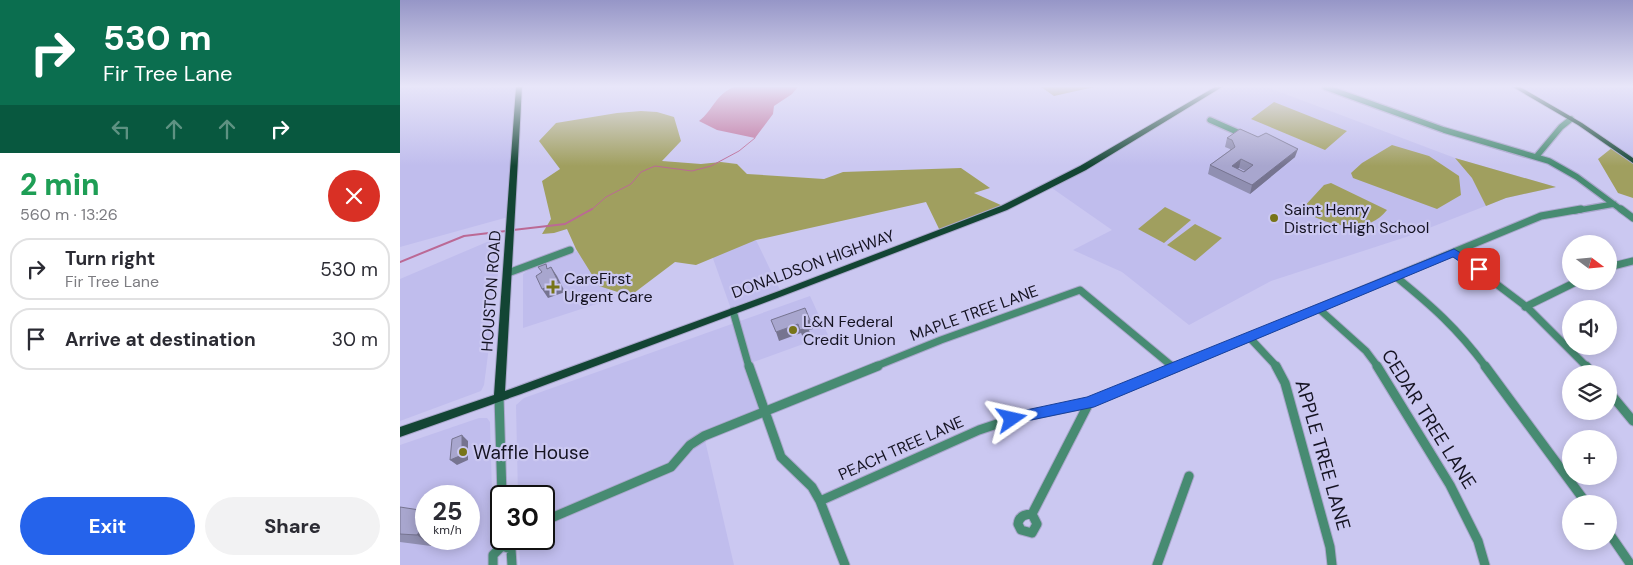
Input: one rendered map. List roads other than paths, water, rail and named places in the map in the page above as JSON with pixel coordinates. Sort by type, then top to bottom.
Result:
[{"type":"main road","name":"HOUSTON ROAD","points":[[498,397],[508,274],[517,113]]},
{"type":"main road","name":"DONALDSON HIGHWAY","points":[[400,432],[733,311],[1004,208],[1083,168],[1174,113]]},
{"type":"main road","points":[[1561,113],[1633,161]]},
{"type":"street","points":[[1398,113],[1444,130],[1557,165],[1577,177],[1633,218]]},
{"type":"street","points":[[1536,157],[1561,127],[1571,119]]},
{"type":"street","points":[[1210,120],[1249,137]]},
{"type":"street","name":"PEACH TREE LANE","points":[[820,501],[979,430],[1012,419],[1089,403],[1541,216],[1614,204]]},
{"type":"street","points":[[508,274],[570,250]]},
{"type":"street","points":[[1454,252],[1492,277],[1565,341],[1585,365]]},
{"type":"street","points":[[1618,265],[1633,262]]},
{"type":"street","points":[[1395,276],[1434,307],[1464,337],[1580,495]]},
{"type":"street","points":[[1525,307],[1562,289]]},
{"type":"street","name":"MAPLE TREE LANE","points":[[765,410],[941,340],[1080,290],[1174,368]]},
{"type":"street","name":"CEDAR TREE LANE","points":[[1318,308],[1366,351],[1384,374],[1450,485],[1478,541],[1485,565]]},
{"type":"street","points":[[733,311],[744,355],[782,457],[812,488],[820,501],[845,565]]},
{"type":"street","name":"APPLE TREE LANE","points":[[1249,337],[1277,367],[1285,383],[1330,547],[1332,565]]},
{"type":"street","name":"HOUSTON ROAD","points":[[498,397],[502,485]]},
{"type":"street","points":[[1617,401],[1633,420]]},
{"type":"street","points":[[1032,514],[1089,403]]},
{"type":"street","points":[[555,515],[671,467],[698,438],[765,410]]},
{"type":"street","points":[[1157,565],[1189,476]]},
{"type":"street","points":[[1617,545],[1631,565]]},
{"type":"street","points":[[493,565],[493,555],[497,550]]},
{"type":"street","points":[[511,550],[512,565]]},
{"type":"waterway","points":[[590,211],[606,197],[631,184],[641,172],[655,166],[692,171],[711,166],[739,151],[755,138]]},
{"type":"waterway","points":[[513,230],[565,224],[592,209]]},
{"type":"waterway","points":[[400,262],[464,236],[506,231]]},
{"type":"place","name":"Saint Henry District High School","points":[[1274,218]]},
{"type":"place","name":"CareFirst Urgent Care","points":[[553,287]]},
{"type":"place","name":"L&N Federal Credit Union","points":[[793,330]]},
{"type":"place","name":"Waffle House","points":[[463,452]]}]
